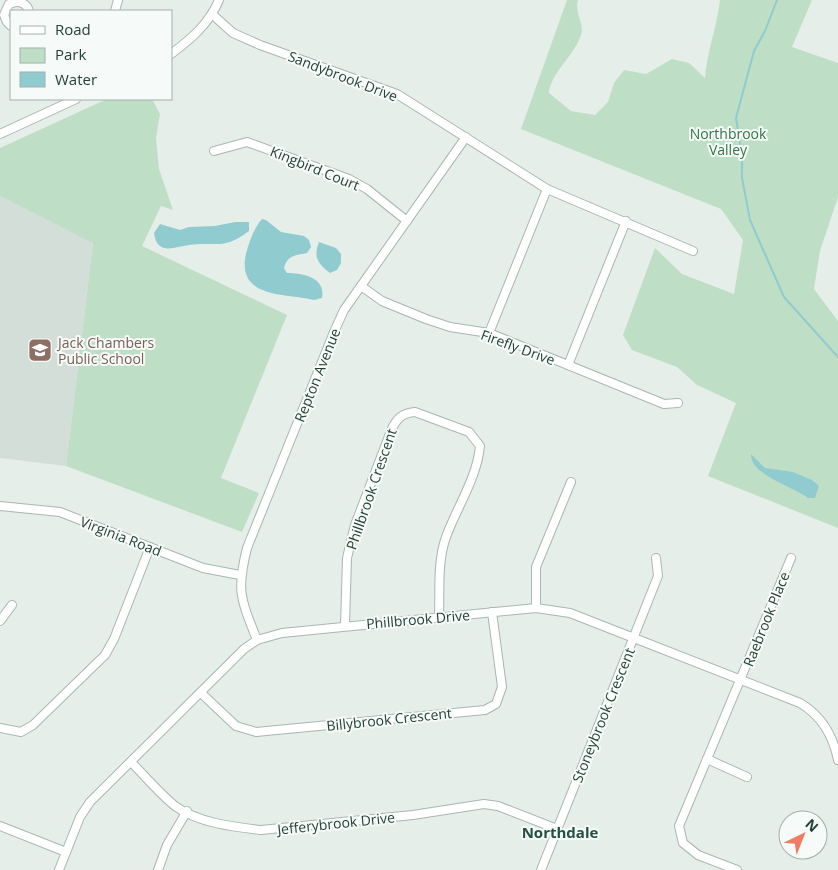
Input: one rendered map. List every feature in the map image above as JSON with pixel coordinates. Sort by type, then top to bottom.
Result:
[{"type":"street","points":[[172,53],[193,38],[213,15],[219,0]]},
{"type":"street","points":[[10,25],[2,15],[6,8],[14,2],[24,4],[28,10]]},
{"type":"street","name":"Sandybrook Drive","points":[[213,15],[233,33],[397,94],[547,189],[626,221],[693,252]]},
{"type":"street","points":[[0,134],[74,100]]},
{"type":"street","name":"Repton Avenue","points":[[257,640],[244,607],[240,588],[240,575],[247,548],[334,332],[344,310],[466,137]]},
{"type":"street","name":"Kingbird Court","points":[[214,150],[247,142],[349,179],[367,189],[408,221]]},
{"type":"street","points":[[489,333],[547,189]]},
{"type":"street","points":[[568,365],[626,221]]},
{"type":"street","name":"Firefly Drive","points":[[361,286],[382,301],[426,320],[450,327],[489,333],[664,404],[678,403]]},
{"type":"street","name":"Phillbrook Crescent","points":[[345,625],[347,558],[355,525],[396,419],[406,413],[415,412],[469,432],[480,446],[478,461],[445,539],[441,558],[439,618]]},
{"type":"street","points":[[536,608],[536,567],[571,482]]},
{"type":"street","name":"Virginia Road","points":[[0,506],[60,512],[203,568],[240,575]]},
{"type":"street","points":[[0,728],[21,732],[33,725],[105,655],[114,639],[150,547]]},
{"type":"street","name":"Stoneybrook Crescent","points":[[540,870],[658,576],[656,558]]},
{"type":"street","name":"Raebrook Place","points":[[737,870],[698,855],[683,843],[679,826],[791,558]]},
{"type":"street","points":[[0,620],[12,605]]},
{"type":"street","name":"Phillbrook Drive","points":[[59,870],[80,817],[90,802],[244,649],[257,640],[282,633],[345,625],[536,608],[570,613],[741,679],[810,709],[836,741],[838,760]]},
{"type":"street","name":"Billybrook Crescent","points":[[201,693],[236,726],[256,732],[485,710],[496,704],[502,687],[492,612]]},
{"type":"street","points":[[707,759],[747,776]]},
{"type":"street","name":"Jefferybrook Drive","points":[[131,762],[176,807],[216,823],[261,830],[413,815],[484,804],[498,806],[557,829]]},
{"type":"street","points":[[158,870],[167,845],[187,811]]},
{"type":"street","points":[[0,826],[66,852]]},
{"type":"shaded area","name":"Jack Chambers Public School","points":[[0,196],[93,242],[66,466],[0,458]]},
{"type":"green space","name":"Northbrook Valley","points":[[567,0],[578,0],[577,9],[582,31],[578,43],[553,79],[549,93],[571,111],[595,115],[608,102],[614,83],[624,70],[646,74],[672,59],[689,63],[705,78],[720,0],[812,0],[792,47],[838,63],[838,197],[820,251],[814,289],[838,321],[838,528],[708,476],[736,403],[697,385],[677,367],[632,350],[623,335],[655,248],[682,274],[734,294],[743,240],[721,209],[521,129]]},
{"type":"green space","points":[[105,100],[153,100],[160,114],[156,138],[159,169],[173,210],[161,206],[142,246],[287,315],[221,478],[259,493],[242,532],[66,466],[93,243],[0,196],[0,148]]},
{"type":"water","points":[[262,219],[281,232],[304,236],[309,240],[311,247],[307,253],[290,258],[287,260],[284,268],[287,273],[300,274],[317,281],[321,286],[322,298],[314,300],[266,291],[248,279],[245,269],[246,254],[252,235]]},
{"type":"water","points":[[235,222],[249,222],[249,231],[232,241],[219,244],[198,244],[167,248],[159,245],[154,233],[160,224],[180,230],[189,227],[215,226]]},
{"type":"water","points":[[319,242],[336,248],[341,254],[341,263],[337,270],[330,273],[318,260],[316,252]]},
{"type":"water","points":[[751,454],[765,468],[793,472],[812,480],[819,486],[815,498],[808,498],[765,474],[753,461]]},
{"type":"waterway","points":[[777,0],[765,31],[754,51],[736,118],[742,155],[742,178],[750,220],[784,297],[838,357]]},
{"type":"place","name":"Jack Chambers Public School","points":[[40,350]]},
{"type":"district","name":"Northdale","points":[[560,832]]}]
